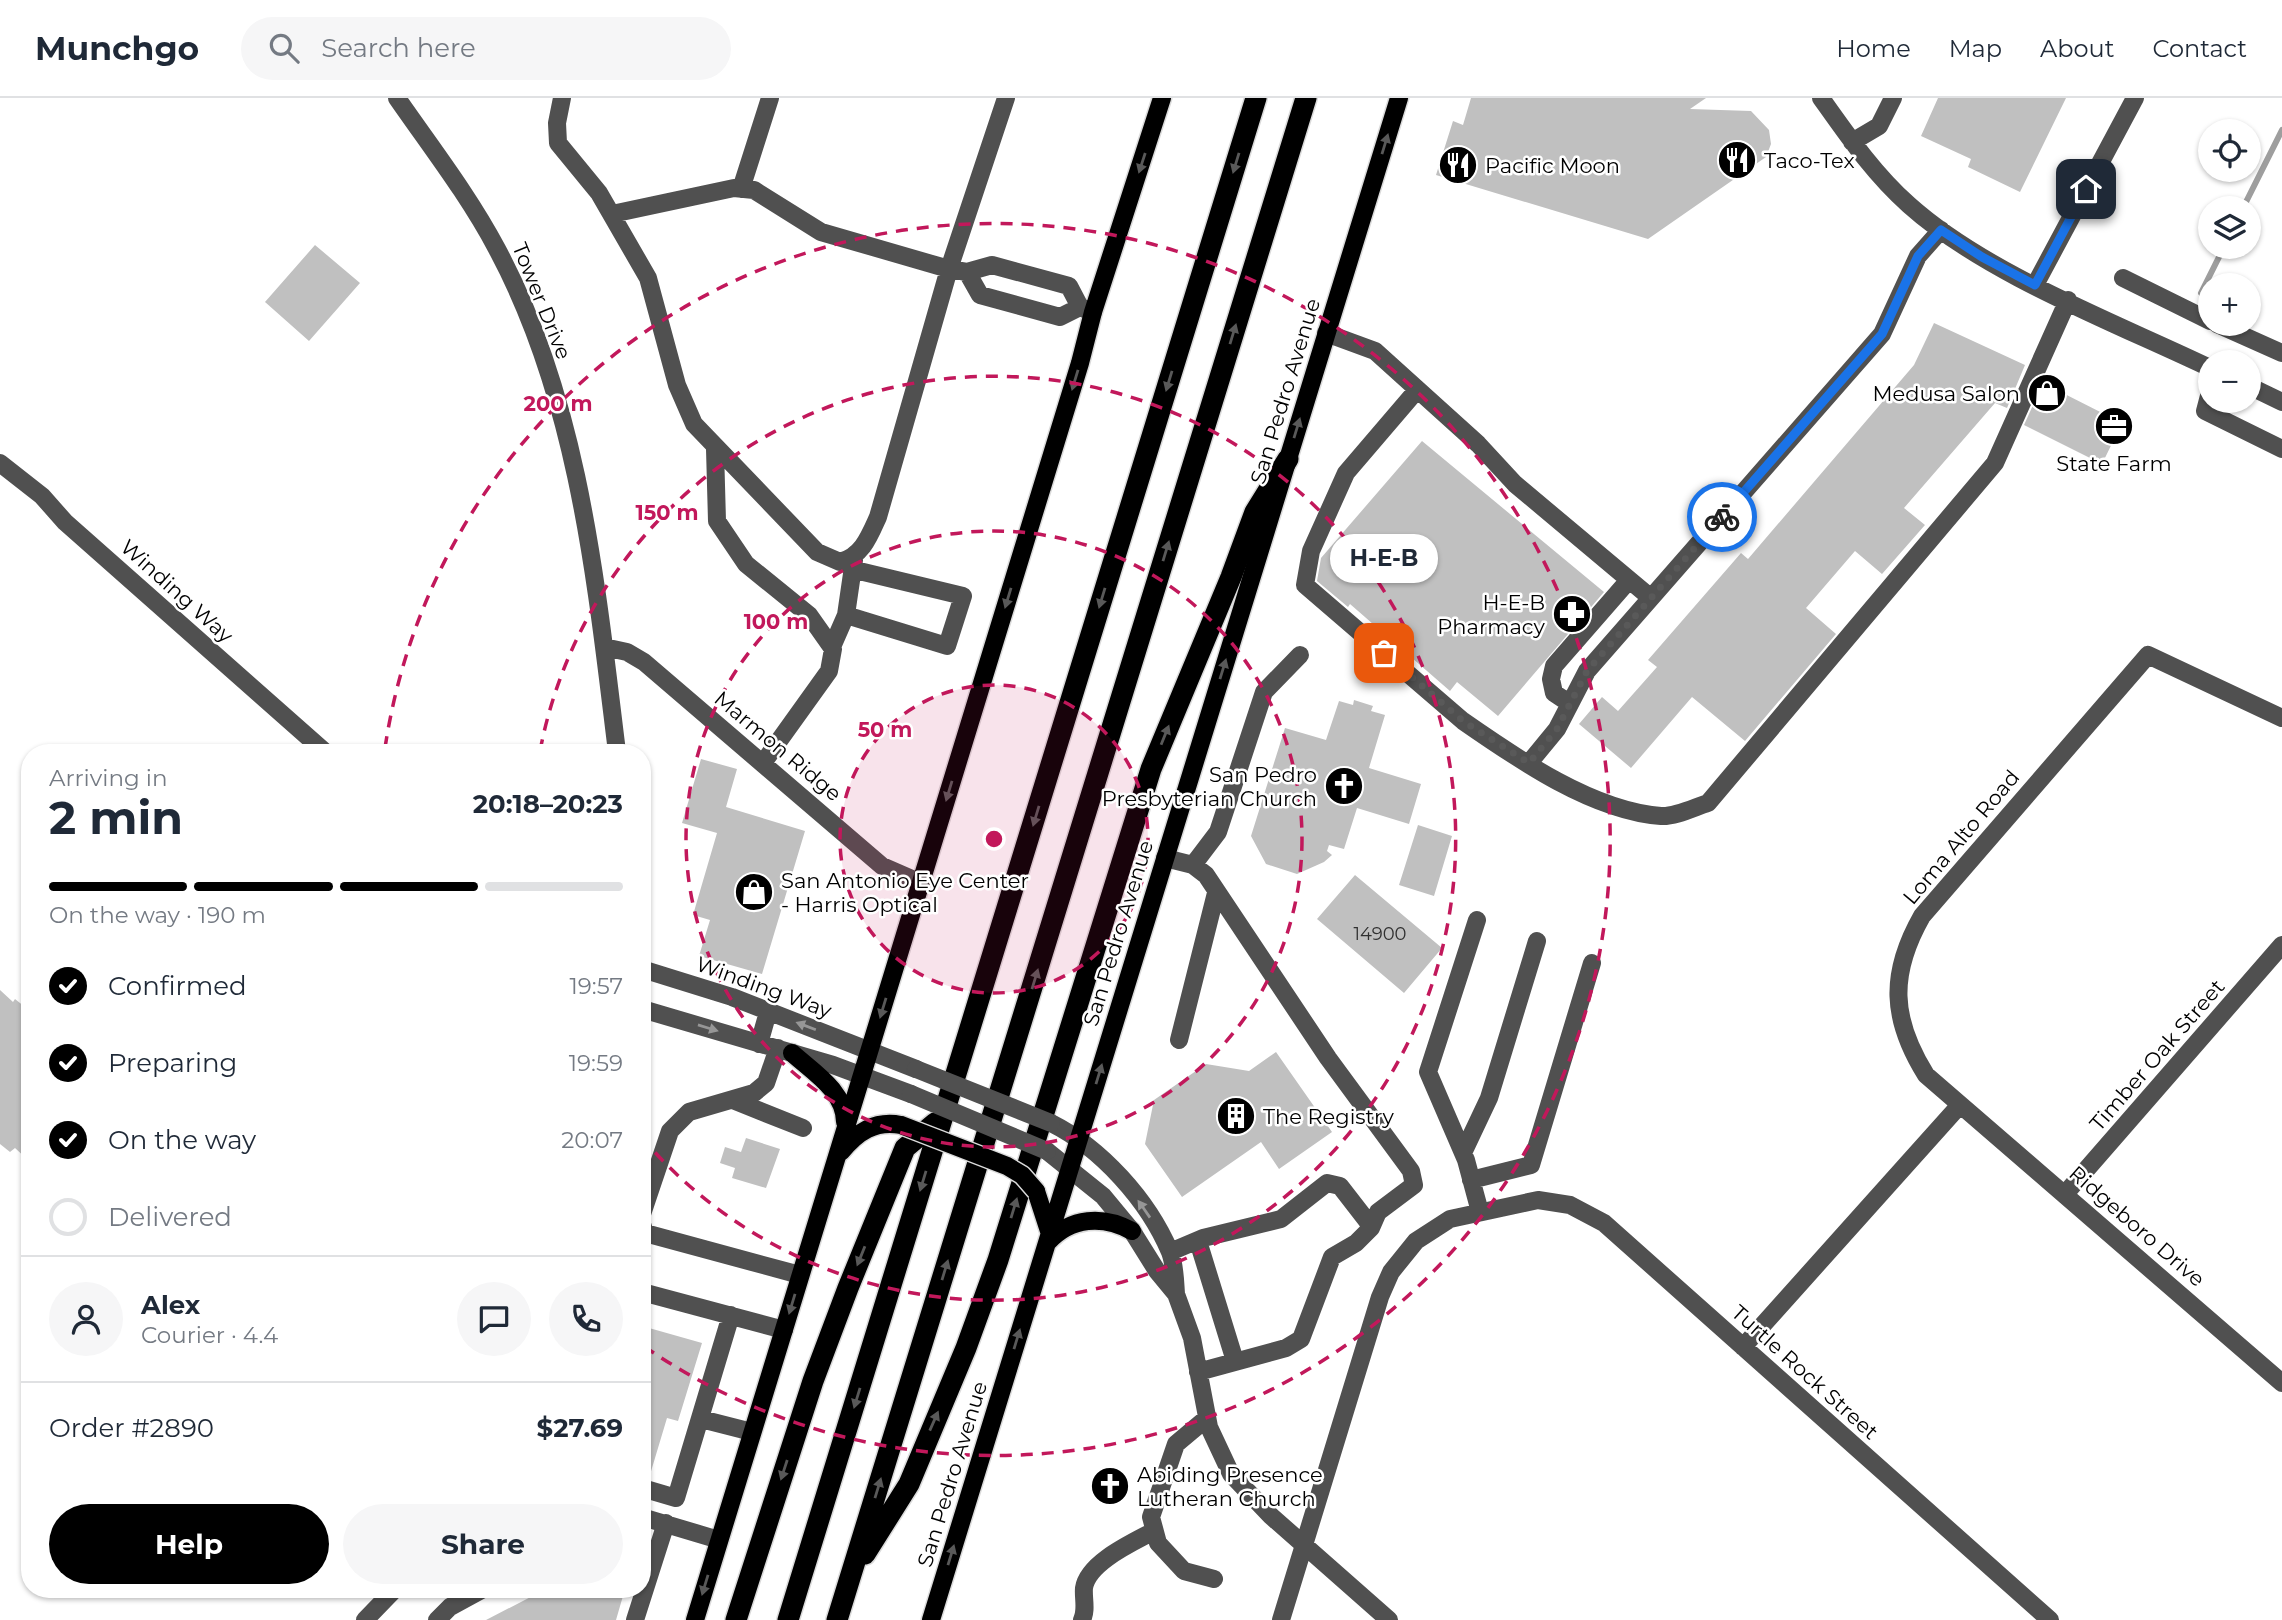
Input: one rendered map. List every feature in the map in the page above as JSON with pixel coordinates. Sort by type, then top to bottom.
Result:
[{"type":"highway","points":[[788,1620],[1256,98]]},
{"type":"highway","points":[[837,1620],[1306,98]]},
{"type":"highway","points":[[850,1576],[909,1484],[966,1348],[998,1260],[1154,762],[1255,512],[1288,459]]},
{"type":"highway","points":[[736,1620],[813,1381],[905,1147],[943,1115]]},
{"type":"main road","points":[[695,1620],[1080,363],[1087,309],[1162,98]]},
{"type":"main road","name":"San Pedro Avenue","points":[[931,1620],[1399,98]]},
{"type":"main road","points":[[785,1051],[842,1101],[845,1128]]},
{"type":"main road","points":[[836,1159],[850,1141],[868,1128],[886,1124],[901,1125],[1007,1166],[1022,1175],[1036,1191],[1048,1240],[1067,1226],[1084,1221],[1109,1222],[1132,1231]]},
{"type":"street","name":"Tower Drive","points":[[397,98],[497,249],[536,337],[572,451],[604,647],[616,744]]},
{"type":"street","points":[[562,98],[556,123],[558,143],[612,214],[648,278],[681,395],[694,424],[715,449],[817,552],[839,562],[963,596],[947,646],[846,615]]},
{"type":"street","points":[[741,189],[770,98]]},
{"type":"street","points":[[763,763],[829,671],[832,647],[846,615],[853,564],[878,517],[949,269],[1006,98]]},
{"type":"street","points":[[1821,98],[1876,173],[1910,206],[1941,230],[1982,257],[2035,285],[2198,362]]},
{"type":"street","points":[[1852,142],[1880,126],[1892,98]]},
{"type":"street","points":[[2035,285],[2135,98]]},
{"type":"street","points":[[612,214],[741,189],[754,190],[821,232],[949,269],[967,272],[992,265],[1069,286],[1087,309],[1060,317],[979,295],[967,272]]},
{"type":"street","points":[[1529,763],[1557,729],[1587,671],[1882,334],[1918,256],[1941,230]]},
{"type":"street","points":[[1012,304],[1023,273]]},
{"type":"street","points":[[2123,278],[2198,315]]},
{"type":"street","points":[[1418,390],[1346,473],[1311,551],[1305,585],[1463,721],[1529,763],[1602,804],[1664,817],[1708,803],[1995,463],[2068,300]]},
{"type":"street","points":[[1326,333],[1375,351],[1478,444],[1515,484],[1651,598]]},
{"type":"street","points":[[2244,336],[2282,353]]},
{"type":"street","points":[[2261,392],[2282,402]]},
{"type":"street","points":[[2208,413],[2282,449]]},
{"type":"street","points":[[715,449],[717,521],[746,564],[809,615],[832,647]]},
{"type":"street","name":"Winding Way","points":[[0,463],[42,496],[65,522],[316,744]]},
{"type":"street","points":[[1569,703],[1554,693],[1551,679],[1554,666],[1629,580]]},
{"type":"street","name":"Marmon Ridge","points":[[604,647],[627,652],[644,662],[882,866],[921,883]]},
{"type":"street","points":[[1193,865],[1218,832],[1264,692],[1300,655]]},
{"type":"street","name":"Loma Alto Road","points":[[1959,1106],[1926,1075],[1910,1050],[1901,1023],[1897,996],[1900,968],[1908,941],[1931,905],[2148,655],[2282,718]]},
{"type":"street","points":[[1165,858],[1193,865],[1206,875],[1328,1058],[1410,1171],[1414,1185],[1378,1212],[1371,1226],[1356,1244],[1332,1257],[1301,1339],[1286,1348],[1198,1371]]},
{"type":"street","points":[[1179,1040],[1216,893]]},
{"type":"street","points":[[1281,1620],[1380,1297],[1391,1272],[1416,1241],[1450,1219],[1480,1212],[1463,1153],[1428,1072],[1477,920]]},
{"type":"street","points":[[1463,1153],[1489,1098],[1536,941]]},
{"type":"street","name":"Timber Oak Street","points":[[2066,1194],[2282,945]]},
{"type":"street","points":[[1471,1180],[1531,1165],[1592,963]]},
{"type":"street","name":"Winding Way","points":[[651,971],[768,1012],[1051,1123],[1079,1139],[1136,1198],[1170,1252]]},
{"type":"street","points":[[651,1012],[862,1075],[1047,1151],[1102,1196],[1132,1231],[1157,1272],[1176,1294]]},
{"type":"street","points":[[759,1044],[768,1012]]},
{"type":"street","points":[[651,1187],[670,1131],[689,1112],[735,1101],[766,1083],[785,1051]]},
{"type":"street","points":[[735,1101],[803,1128]]},
{"type":"street","points":[[1743,1347],[1959,1106]]},
{"type":"street","name":"Ridgeboro Drive","points":[[1959,1106],[2066,1194],[2282,1383]]},
{"type":"street","points":[[1371,1226],[1339,1186],[1327,1183],[1281,1219],[1198,1241],[1170,1252],[1176,1294],[1187,1321],[1207,1418],[1218,1450],[1231,1474],[1271,1516],[1388,1620]]},
{"type":"street","name":"Turtle Rock Street","points":[[1480,1212],[1538,1200],[1570,1205],[1604,1223],[2050,1620]]},
{"type":"street","points":[[651,1235],[800,1275]]},
{"type":"street","points":[[1198,1241],[1235,1361]]},
{"type":"street","points":[[651,1294],[784,1330]]},
{"type":"street","points":[[651,1491],[676,1498],[731,1315]]},
{"type":"street","points":[[1207,1418],[1176,1444],[1151,1517],[1158,1543],[1184,1571],[1214,1579]]},
{"type":"street","points":[[701,1419],[752,1432]]},
{"type":"street","points":[[651,1519],[719,1539]]},
{"type":"street","points":[[651,1570],[666,1523]]},
{"type":"street","points":[[1082,1620],[1085,1612],[1084,1585],[1094,1569],[1122,1546],[1154,1531]]},
{"type":"street","points":[[365,1620],[386,1598]]},
{"type":"street","points":[[437,1620],[450,1607],[467,1598]]},
{"type":"street","points":[[635,1620],[642,1598]]},
{"type":"building","points":[[1471,98],[1706,98],[1690,109],[1751,111],[1769,130],[1771,144],[1766,157],[1648,239],[1436,175],[1453,121],[1463,125]]},
{"type":"building","points":[[1938,98],[2066,98],[2020,192],[1968,167],[1971,159],[1921,136]]},
{"type":"building","points":[[315,245],[360,283],[309,341],[265,302]]},
{"type":"building","points":[[1934,323],[2025,365],[2007,408],[1995,403],[1904,508],[1925,525],[1882,574],[1855,551],[1806,608],[1836,634],[1745,741],[1692,697],[1631,768],[1579,724],[1602,697],[1618,711],[1657,667],[1648,660],[1741,553],[1748,559],[1914,365]]},
{"type":"building","points":[[2043,383],[2122,423],[2102,464],[2024,425]]},
{"type":"building","points":[[1422,441],[1604,592],[1498,716],[1457,682],[1450,691],[1350,604],[1348,607],[1317,581],[1321,558]]},
{"type":"building","name":"San Pedro Presbyterian Church","points":[[1354,700],[1373,706],[1371,711],[1385,715],[1369,768],[1421,784],[1409,824],[1357,808],[1344,849],[1329,845],[1327,851],[1332,855],[1324,862],[1297,874],[1266,864],[1251,836],[1285,728],[1326,740],[1339,701],[1353,705]]},
{"type":"building","points":[[701,759],[737,769],[726,807],[805,831],[762,974],[699,956],[710,920],[693,915],[717,833],[682,823]]},
{"type":"building","points":[[1418,825],[1452,836],[1434,896],[1399,885]]},
{"type":"building","points":[[1355,875],[1442,948],[1404,993],[1317,919]]},
{"type":"building","points":[[0,990],[13,1002],[15,999],[21,1004],[21,1154],[15,1148],[10,1152],[0,1144]]},
{"type":"building","name":"The Registry","points":[[1276,1052],[1332,1132],[1279,1169],[1261,1142],[1182,1197],[1145,1144],[1154,1100],[1206,1064],[1249,1071]]},
{"type":"building","points":[[746,1138],[780,1149],[766,1188],[732,1178],[735,1168],[720,1163],[725,1147],[741,1152]]},
{"type":"building","points":[[651,1329],[702,1343],[678,1421],[667,1418],[651,1471]]},
{"type":"building","points":[[529,1598],[622,1598],[616,1620],[486,1620]]},
{"type":"waterway","points":[[2249,196],[2282,130]]},
{"type":"waterway","points":[[2211,273],[2218,259]]},
{"type":"way so far","points":[[1384,653],[1463,721],[1529,763],[1557,729],[1587,671],[1722,517]]},
{"type":"place","name":"Taco-Tex","points":[[1737,160]]},
{"type":"place","name":"Pacific Moon","points":[[1458,165]]},
{"type":"place","name":"Medusa Salon","points":[[2047,393]]},
{"type":"place","name":"State Farm","points":[[2114,426]]},
{"type":"place","name":"H-E-B Pharmacy","points":[[1572,614]]},
{"type":"place","name":"H-E-B","points":[[1384,653]]},
{"type":"place","name":"San Pedro Presbyterian Church","points":[[1344,786]]},
{"type":"place","name":"San Antonio Eye Center - Harris Optical","points":[[754,892]]},
{"type":"place","name":"The Registry","points":[[1236,1116]]},
{"type":"place","name":"Abiding Presence Lutheran Church","points":[[1110,1486]]},
{"type":"route","points":[[1722,517],[1882,334],[1918,256],[1941,230],[1982,257],[2035,285],[2086,189]]}]
